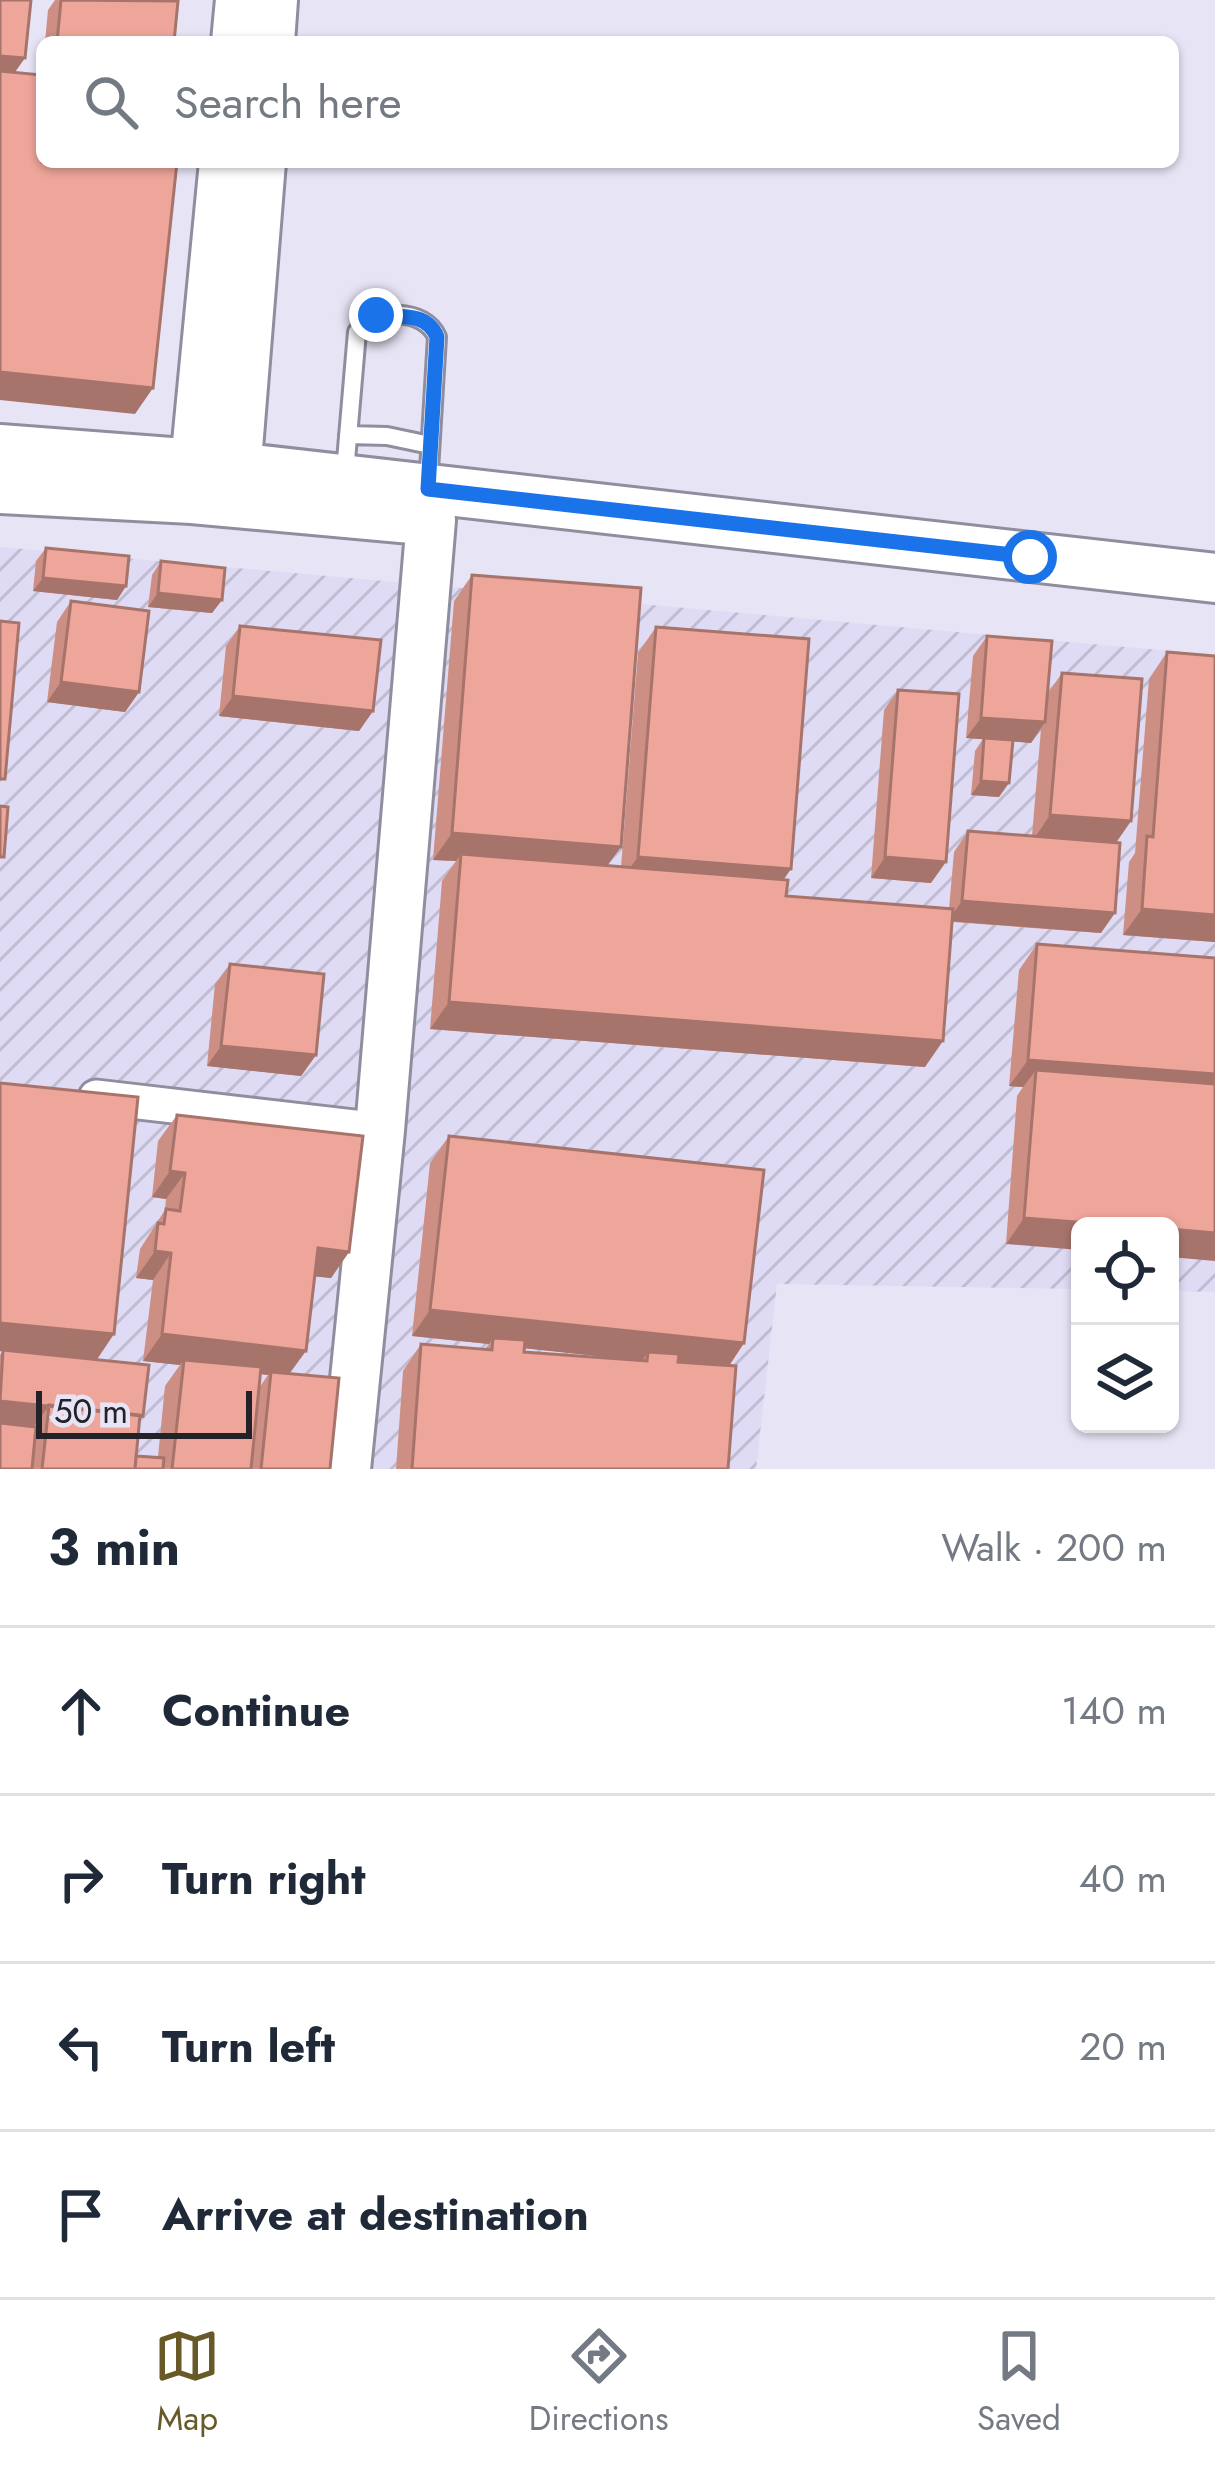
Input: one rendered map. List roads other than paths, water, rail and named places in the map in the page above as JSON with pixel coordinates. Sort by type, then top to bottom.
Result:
[{"type":"main road","points":[[237,36],[240,0]]},
{"type":"main road","points":[[271,36],[274,0]]},
{"type":"main road","points":[[214,484],[224,168]]},
{"type":"main road","points":[[214,484],[260,168]]},
{"type":"main road","points":[[0,449],[214,484],[346,457],[430,485],[1215,605]]},
{"type":"main road","points":[[346,1469],[380,1130],[430,485]]},
{"type":"main road","points":[[0,489],[430,485],[1215,578]]},
{"type":"street","points":[[71,1094],[380,1130]]},
{"type":"lane","points":[[346,457],[358,332],[376,315],[424,319],[437,337],[430,485]]}]
